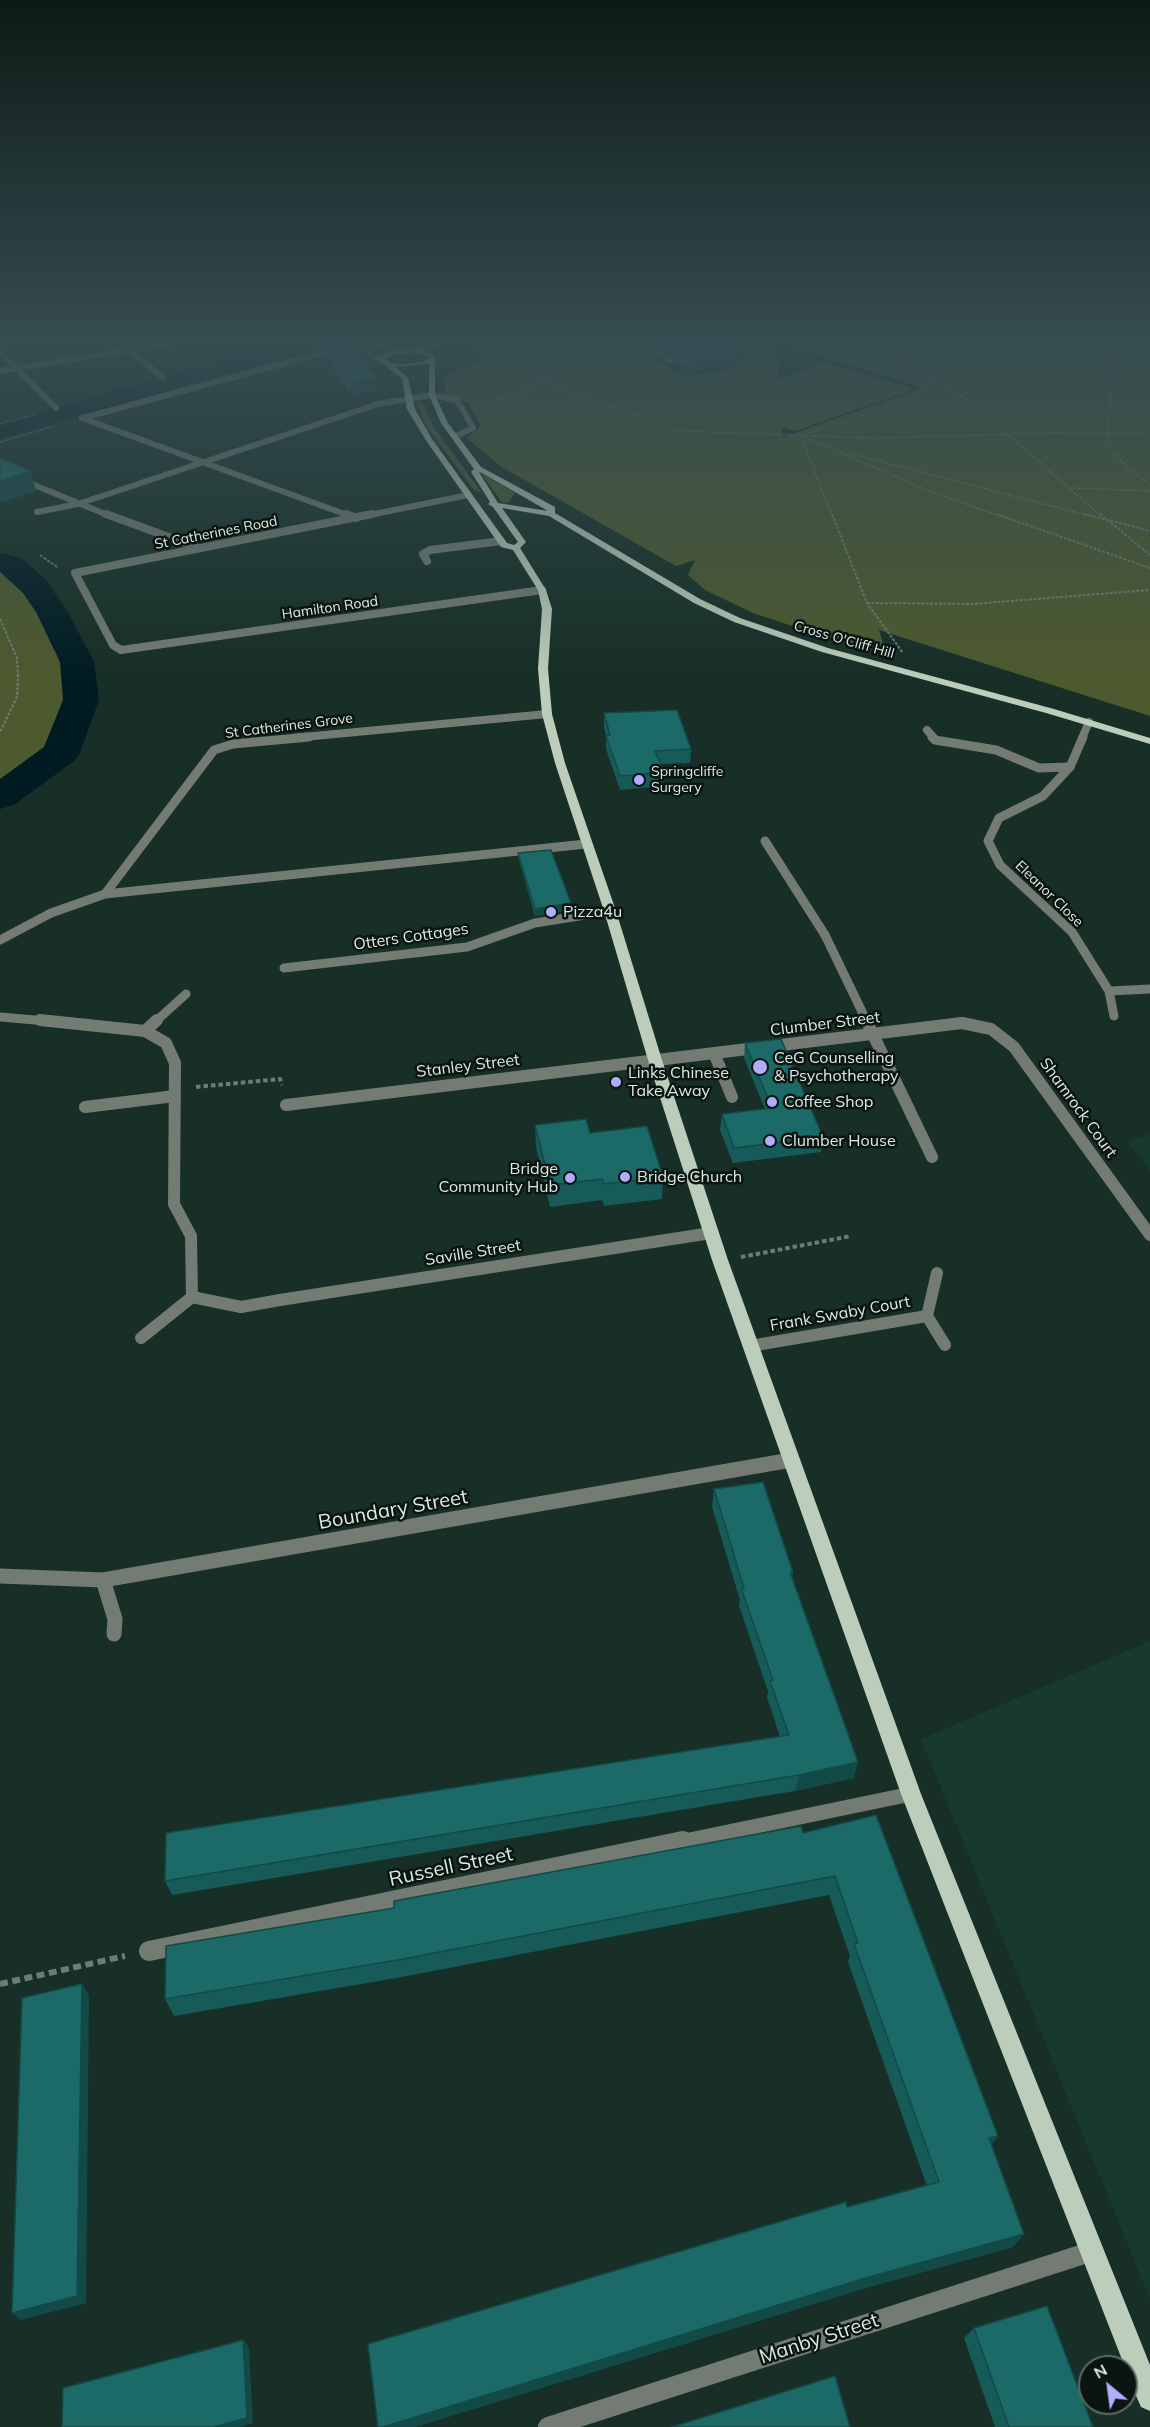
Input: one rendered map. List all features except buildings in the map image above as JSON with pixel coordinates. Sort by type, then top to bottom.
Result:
[{"type":"main road","points":[[439,453],[469,497],[513,536]]},
{"type":"main road","points":[[468,453],[478,469],[552,509],[551,514],[469,497]]},
{"type":"main road","points":[[478,469],[475,472],[542,590],[547,609],[543,669],[547,714],[560,763],[610,911],[655,1060],[720,1260],[911,1794],[1090,2252],[1150,2398]]},
{"type":"main road","name":"Cross O'Cliff Hill","points":[[551,514],[697,601],[771,632],[825,650],[1089,722],[1150,741]]},
{"type":"main road","points":[[533,521],[561,520]]},
{"type":"street","points":[[181,453],[357,518]]},
{"type":"street","points":[[37,512],[78,504],[231,453]]},
{"type":"street","points":[[0,471],[78,504],[200,548]]},
{"type":"street","name":"St Catherines Road","points":[[121,650],[113,645],[75,573],[469,497]]},
{"type":"street","points":[[427,561],[423,554],[430,550],[513,536]]},
{"type":"street","name":"Hamilton Road","points":[[121,650],[542,590]]},
{"type":"street","name":"St Catherines Grove","points":[[105,894],[214,750],[233,744],[547,714]]},
{"type":"street","name":"Eleanor Close","points":[[1089,722],[1070,767],[1043,796],[999,818],[988,841],[1000,865],[1072,932],[1109,991],[1114,1016]]},
{"type":"street","points":[[927,730],[935,740],[996,750],[1039,768],[1070,767]]},
{"type":"street","points":[[765,841],[825,935],[932,1157]]},
{"type":"street","points":[[0,940],[51,914],[105,894],[586,844]]},
{"type":"street","name":"Otters Cottages","points":[[284,968],[467,947],[535,923],[610,911]]},
{"type":"street","points":[[1109,991],[1150,989]]},
{"type":"street","points":[[145,1031],[186,994]]},
{"type":"street","points":[[0,1017],[145,1031],[166,1043],[175,1064],[174,1204],[191,1236],[192,1297],[141,1338]]},
{"type":"street","name":"Clumber Street","points":[[655,1060],[962,1023]]},
{"type":"street","name":"Shamrock Court","points":[[962,1023],[991,1029],[1014,1047],[1150,1235]]},
{"type":"street","points":[[714,1053],[732,1097]]},
{"type":"street","name":"Stanley Street","points":[[286,1105],[655,1060]]},
{"type":"street","points":[[85,1107],[175,1093]]},
{"type":"street","name":"Saville Street","points":[[192,1297],[241,1307],[711,1233]]},
{"type":"street","name":"Frank Swaby Court","points":[[750,1346],[927,1316],[937,1273]]},
{"type":"street","points":[[927,1316],[945,1346]]},
{"type":"street","name":"Boundary Street","points":[[0,1576],[103,1580],[791,1460]]},
{"type":"street","points":[[103,1580],[115,1619],[114,1634]]},
{"type":"street","name":"Russell Street","points":[[149,1951],[911,1794]]},
{"type":"street","name":"Manby Street","points":[[548,2427],[1090,2252]]},
{"type":"path","points":[[808,453],[867,603],[920,676]]},
{"type":"path","points":[[846,453],[922,488],[1150,568]]},
{"type":"path","points":[[851,453],[1150,531]]},
{"type":"path","points":[[1030,453],[1150,555]]},
{"type":"path","points":[[1114,453],[1150,485]]},
{"type":"path","points":[[1071,488],[1150,491]]},
{"type":"path","points":[[867,603],[972,604],[1150,590]]},
{"type":"path","points":[[0,619],[17,658],[18,678],[17,697],[0,732]]},
{"type":"path","points":[[175,1093],[280,1078],[286,1105]]},
{"type":"path","points":[[720,1260],[851,1236]]},
{"type":"path","points":[[0,1984],[149,1951]]},
{"type":"shaded area","points":[[1150,1134],[1150,1171],[1128,1142]]},
{"type":"shaded area","points":[[1150,1641],[1150,2299],[921,1739]]},
{"type":"green space","points":[[446,453],[453,453],[482,493],[474,490]]},
{"type":"green space","points":[[485,453],[1150,453],[1150,716],[879,630],[885,650],[856,647],[753,613],[705,590],[688,575],[695,560],[676,566],[500,466]]},
{"type":"green space","points":[[480,472],[515,493],[508,503],[502,502]]},
{"type":"green space","points":[[0,562],[11,565],[35,587],[52,612],[77,662],[81,700],[61,753],[0,797]]},
{"type":"waterway","points":[[0,562],[11,565],[35,587],[52,612],[77,662],[81,700],[61,753],[0,797]]},
{"type":"place","name":"Springcliffe Surgery","points":[[639,780]]},
{"type":"place","name":"Pizza4u","points":[[551,912]]},
{"type":"place","name":"CeG Counselling & Psychotherapy","points":[[760,1067]]},
{"type":"place","name":"Links Chinese Take Away","points":[[616,1082]]},
{"type":"place","name":"Coffee Shop","points":[[772,1102]]},
{"type":"place","name":"Clumber House","points":[[770,1141]]},
{"type":"place","name":"Bridge Church","points":[[625,1177]]},
{"type":"place","name":"Bridge Community Hub","points":[[570,1178]]}]
